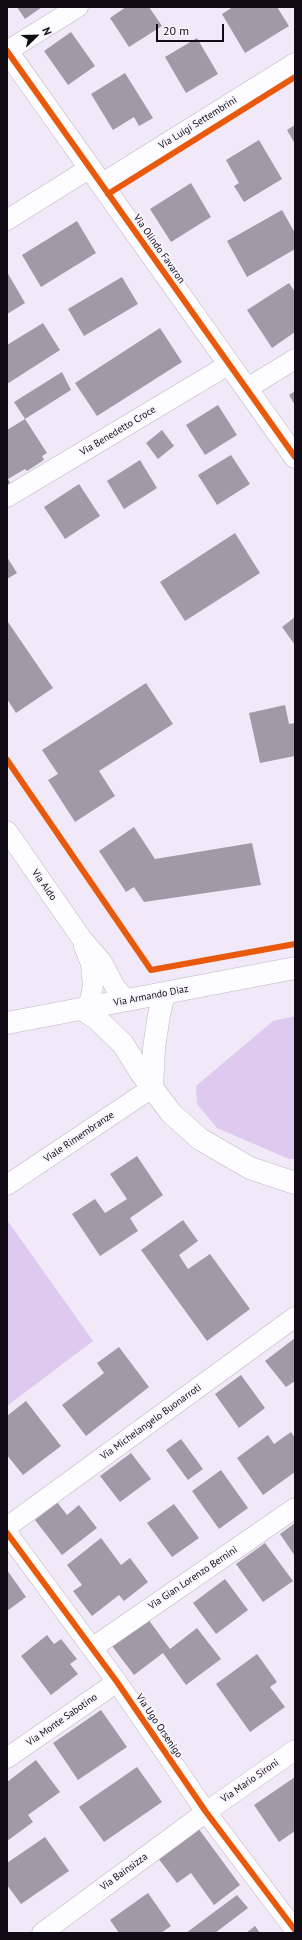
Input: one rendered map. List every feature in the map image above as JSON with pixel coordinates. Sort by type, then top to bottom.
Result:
[{"type":"street","points":[[7,51],[78,7]]},
{"type":"street","name":"Via Olindo Favaron","points":[[7,51],[228,365],[295,457]]},
{"type":"street","name":"Via Luigi Settembrini","points":[[7,220],[96,176],[295,63]]},
{"type":"street","points":[[246,389],[295,359]]},
{"type":"street","name":"Via Benedetto Croce","points":[[7,497],[228,365]]},
{"type":"street","name":"Via Aido","points":[[7,831],[82,939],[94,951],[115,988],[127,1001]]},
{"type":"street","name":"Via Aido","points":[[82,939],[91,964],[93,986],[89,1004],[82,1009]]},
{"type":"street","name":"Via Armando Diaz","points":[[7,1023],[295,968]]},
{"type":"street","points":[[152,1088],[154,1048],[164,994]]},
{"type":"street","points":[[82,1009],[97,1019],[123,1044],[171,1114],[200,1139],[250,1168],[295,1183]]},
{"type":"street","name":"Viale Rimembranze","points":[[7,1186],[152,1088]]},
{"type":"street","name":"Via Michelangelo Buonarroti","points":[[7,1527],[295,1317]]},
{"type":"street","name":"Via Gian Lorenzo Bernini","points":[[92,1648],[295,1508]]},
{"type":"street","name":"Via Ugo Orsenigo","points":[[7,1533],[117,1682],[206,1812],[295,1930]]},
{"type":"street","name":"Via Monte Sabotino","points":[[7,1758],[117,1682]]},
{"type":"street","name":"Via Mario Sironi","points":[[206,1812],[295,1750]]},
{"type":"street","name":"Via Bainsizza","points":[[42,1933],[206,1812]]},
{"type":"shaded area","points":[[295,1016],[295,1159],[289,1159],[217,1128],[197,1104],[196,1086],[273,1021]]},
{"type":"shaded area","points":[[7,1220],[93,1341],[7,1406]]},
{"type":"building","points":[[17,7],[42,7],[25,19]]},
{"type":"building","points":[[126,7],[149,7],[162,26],[129,47],[110,18]]},
{"type":"building","points":[[233,7],[277,7],[289,26],[245,53],[222,14]]},
{"type":"building","points":[[71,32],[95,66],[68,85],[44,51]]},
{"type":"building","points":[[197,38],[218,74],[186,93],[165,57]]},
{"type":"building","points":[[125,73],[153,118],[139,126],[134,117],[113,130],[91,94]]},
{"type":"building","points":[[295,125],[295,144],[287,130]]},
{"type":"building","points":[[259,140],[282,179],[244,202],[234,186],[239,183],[226,160]]},
{"type":"building","points":[[191,183],[211,217],[171,242],[150,209]]},
{"type":"building","points":[[282,210],[295,233],[295,249],[247,277],[227,241]]},
{"type":"building","points":[[77,221],[96,253],[41,287],[22,255]]},
{"type":"building","points":[[7,272],[25,303],[7,314]]},
{"type":"building","points":[[122,277],[138,304],[84,336],[68,309]]},
{"type":"building","points":[[289,283],[295,292],[295,332],[272,348],[247,310]]},
{"type":"building","points":[[43,323],[60,350],[7,384],[7,345]]},
{"type":"building","points":[[160,328],[182,362],[97,416],[75,383]]},
{"type":"building","points":[[62,372],[71,390],[25,419],[14,402]]},
{"type":"building","points":[[295,391],[295,405],[289,395]]},
{"type":"building","points":[[218,405],[237,435],[205,455],[186,425]]},
{"type":"building","points":[[25,419],[47,453],[42,456],[44,460],[27,471],[25,469],[8,479],[10,483],[7,485],[7,430]]},
{"type":"building","points":[[162,430],[174,446],[158,459],[146,443]]},
{"type":"building","points":[[231,455],[250,484],[217,505],[198,475]]},
{"type":"building","points":[[140,460],[157,488],[124,509],[107,481]]},
{"type":"building","points":[[79,484],[100,516],[65,539],[44,507]]},
{"type":"building","points":[[235,533],[260,573],[185,621],[160,582]]},
{"type":"building","points":[[7,557],[17,573],[7,579]]},
{"type":"building","points":[[295,617],[295,645],[282,627]]},
{"type":"building","points":[[8,622],[53,688],[16,713],[7,699]]},
{"type":"building","points":[[146,683],[173,724],[99,771],[115,796],[75,822],[48,780],[58,774],[42,750]]},
{"type":"building","points":[[285,705],[289,724],[295,723],[295,756],[260,763],[249,713]]},
{"type":"building","points":[[134,827],[155,859],[252,843],[261,885],[144,902],[134,887],[126,892],[99,851]]},
{"type":"building","points":[[137,1156],[163,1195],[130,1218],[138,1231],[100,1256],[72,1214],[95,1199],[105,1213],[127,1199],[110,1174]]},
{"type":"building","points":[[183,1220],[198,1241],[179,1255],[188,1269],[210,1254],[250,1309],[207,1341],[141,1250]]},
{"type":"building","points":[[295,1338],[295,1381],[286,1387],[265,1361]]},
{"type":"building","points":[[119,1347],[149,1387],[86,1436],[62,1405],[104,1373],[97,1363]]},
{"type":"building","points":[[241,1375],[265,1408],[239,1428],[215,1394]]},
{"type":"building","points":[[26,1401],[61,1446],[23,1475],[7,1455],[7,1416]]},
{"type":"building","points":[[291,1432],[295,1438],[295,1472],[263,1495],[237,1458],[268,1435],[274,1444]]},
{"type":"building","points":[[181,1439],[203,1469],[188,1480],[166,1450]]},
{"type":"building","points":[[131,1453],[151,1479],[120,1502],[100,1476]]},
{"type":"building","points":[[221,1470],[248,1508],[219,1529],[192,1491]]},
{"type":"building","points":[[57,1502],[67,1515],[79,1505],[97,1528],[62,1555],[35,1520]]},
{"type":"building","points":[[174,1504],[199,1538],[172,1557],[147,1523]]},
{"type":"building","points":[[295,1523],[295,1556],[280,1534]]},
{"type":"building","points":[[101,1538],[121,1565],[130,1558],[148,1582],[124,1601],[119,1595],[92,1616],[73,1591],[82,1585],[67,1565]]},
{"type":"building","points":[[265,1543],[293,1581],[263,1602],[236,1564]]},
{"type":"building","points":[[7,1570],[26,1597],[7,1611]]},
{"type":"building","points":[[225,1579],[248,1610],[216,1634],[193,1603]]},
{"type":"building","points":[[148,1619],[170,1649],[197,1628],[221,1659],[186,1685],[163,1653],[134,1675],[112,1646]]},
{"type":"building","points":[[47,1635],[54,1644],[61,1639],[77,1659],[70,1664],[78,1674],[51,1695],[21,1656]]},
{"type":"building","points":[[257,1654],[277,1682],[270,1687],[285,1707],[250,1732],[216,1684]]},
{"type":"building","points":[[101,1710],[127,1747],[78,1780],[53,1743]]},
{"type":"building","points":[[36,1760],[60,1792],[28,1815],[33,1822],[7,1841],[7,1782]]},
{"type":"building","points":[[137,1767],[162,1802],[104,1842],[79,1807]]},
{"type":"building","points":[[295,1777],[295,1831],[279,1842],[254,1805]]},
{"type":"building","points":[[198,1828],[240,1885],[214,1905],[191,1873],[177,1883],[158,1858]]},
{"type":"building","points":[[45,1837],[69,1871],[21,1904],[7,1885],[7,1863]]},
{"type":"building","points":[[148,1893],[171,1926],[161,1933],[119,1933],[110,1920]]},
{"type":"building","points":[[237,1895],[248,1908],[215,1933],[186,1933]]},
{"type":"building","points":[[255,1926],[260,1933],[246,1933]]},
{"type":"cycle path","points":[[7,51],[295,457]]},
{"type":"cycle path","points":[[108,194],[295,77]]},
{"type":"cycle path","points":[[7,760],[151,970],[295,944]]},
{"type":"cycle path","points":[[7,1533],[117,1682],[206,1812],[295,1930]]}]
